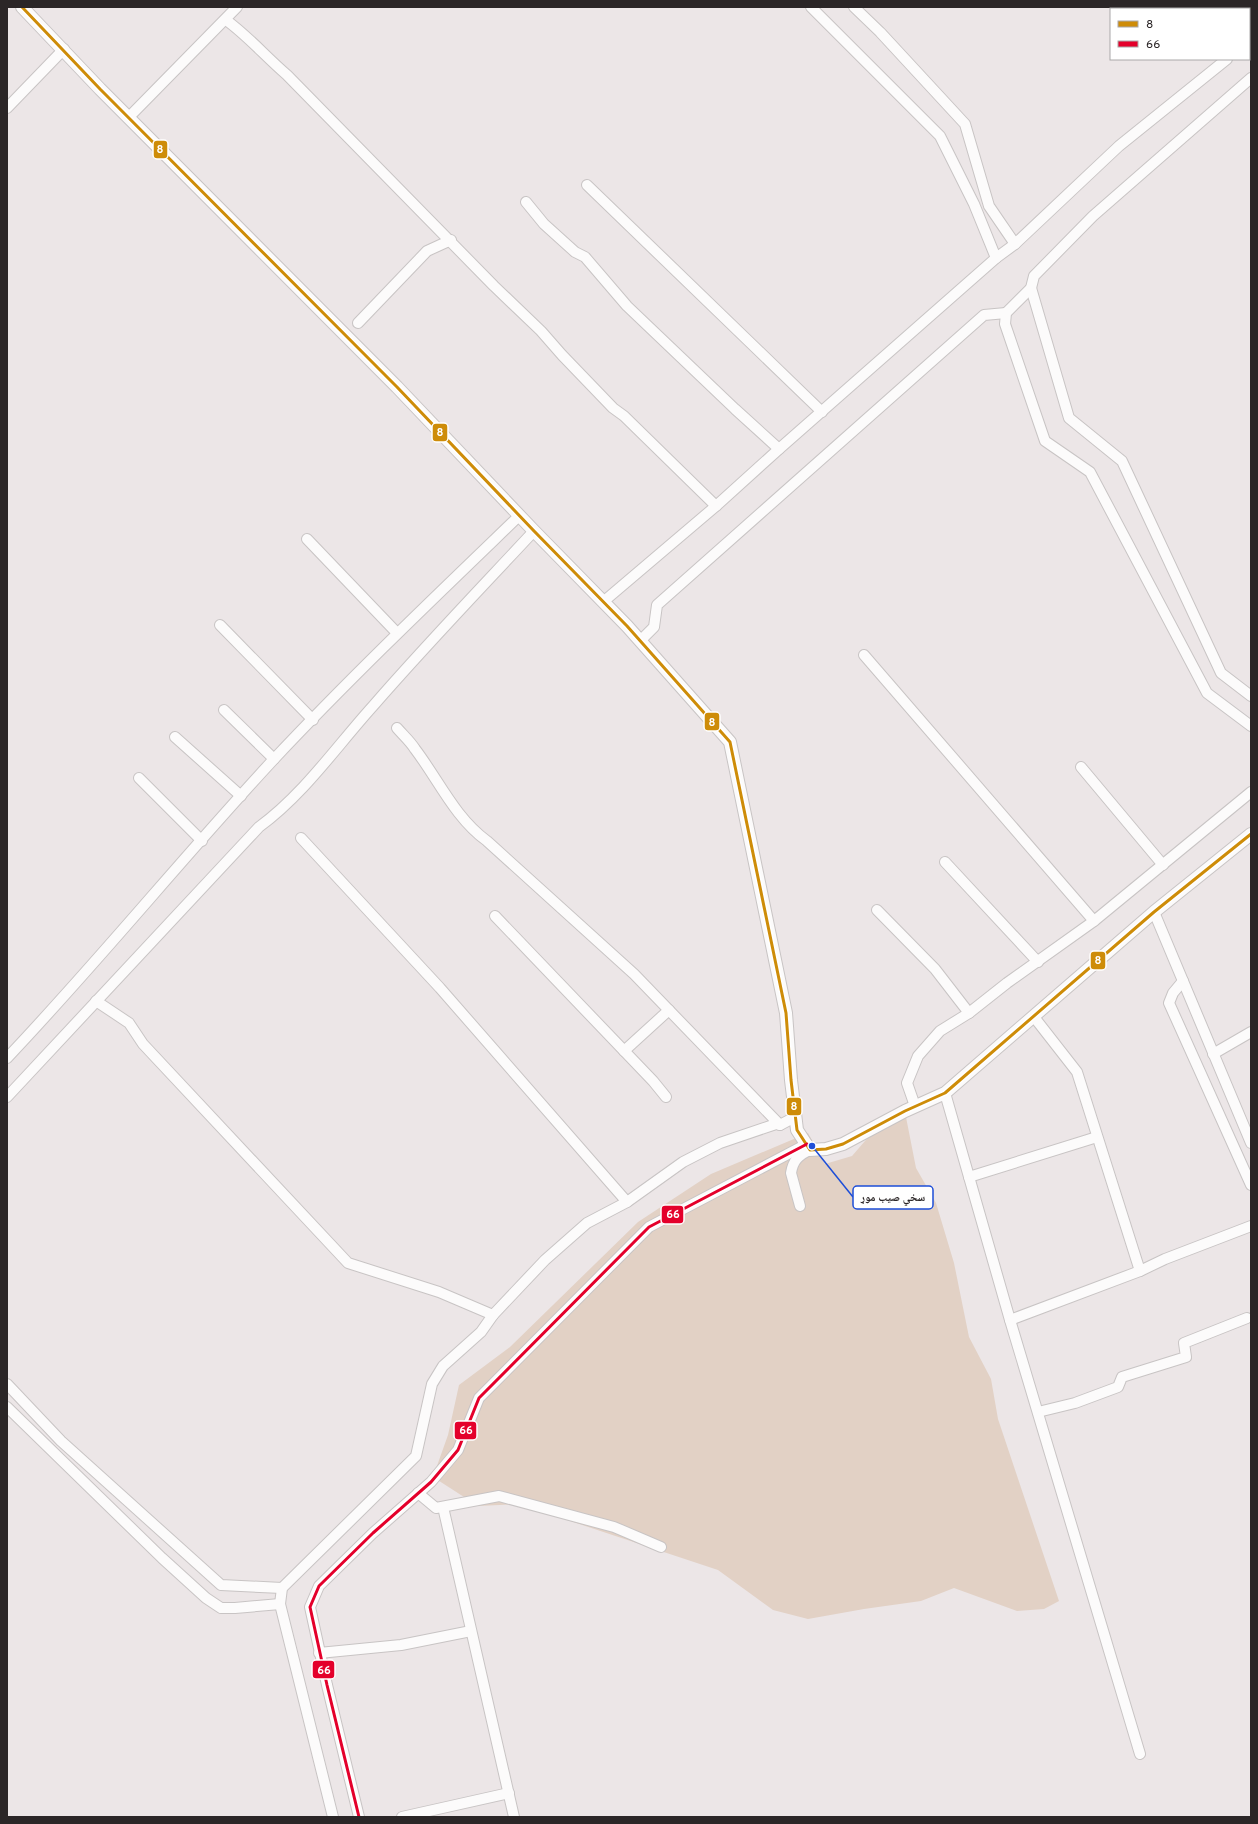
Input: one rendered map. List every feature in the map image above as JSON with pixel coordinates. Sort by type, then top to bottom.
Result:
[{"type":"street","points":[[22,7],[64,49],[128,118],[397,387],[534,532],[640,641],[730,742],[786,1013],[797,1130],[808,1147]]},
{"type":"street","points":[[128,118],[226,20],[237,7]]},
{"type":"street","points":[[811,7],[940,136],[974,204],[996,258]]},
{"type":"street","points":[[854,7],[880,32],[965,124],[989,206],[1015,244]]},
{"type":"street","points":[[226,20],[240,30],[265,56],[287,75],[451,240],[494,286],[541,331],[613,408],[624,416],[716,506]]},
{"type":"street","points":[[7,108],[64,49]]},
{"type":"street","points":[[603,602],[716,506],[996,258],[1015,244],[1119,146],[1226,60]]},
{"type":"street","points":[[1251,78],[1092,216],[1034,276],[1030,288],[1006,313],[1005,324],[1045,441],[1090,472],[1207,693],[1251,726]]},
{"type":"street","points":[[587,185],[822,412]]},
{"type":"street","points":[[526,202],[544,224],[575,252],[585,257],[627,306],[779,449]]},
{"type":"street","points":[[358,323],[427,251],[451,240]]},
{"type":"street","points":[[1030,288],[1069,418],[1122,461],[1221,673],[1251,696]]},
{"type":"street","points":[[640,641],[654,627],[657,605],[984,315],[1006,313]]},
{"type":"street","points":[[7,1058],[57,1006],[274,759],[397,633],[519,516]]},
{"type":"street","points":[[7,1097],[259,827],[274,816],[323,767],[373,706],[534,532]]},
{"type":"street","points":[[307,539],[397,633]]},
{"type":"street","points":[[220,625],[313,720]]},
{"type":"street","points":[[864,654],[1094,921]]},
{"type":"street","points":[[224,710],[274,759]]},
{"type":"street","points":[[396,728],[415,748],[452,803],[474,832],[487,841],[634,974],[780,1125]]},
{"type":"street","points":[[175,737],[241,796]]},
{"type":"street","points":[[1081,767],[1163,865]]},
{"type":"street","points":[[138,778],[202,840]]},
{"type":"street","points":[[915,1106],[907,1083],[918,1056],[940,1031],[970,1013],[1007,983],[1094,921],[1251,792]]},
{"type":"street","points":[[359,1817],[319,1653],[310,1607],[319,1586],[373,1533],[431,1482],[458,1450],[478,1398],[649,1227],[808,1147],[826,1149],[843,1144],[915,1106],[945,1093],[1034,1018],[1154,912],[1251,834]]},
{"type":"street","points":[[301,838],[440,988],[627,1202]]},
{"type":"street","points":[[945,862],[1038,962]]},
{"type":"street","points":[[877,910],[934,969],[970,1013]]},
{"type":"street","points":[[1154,912],[1251,1143]]},
{"type":"street","points":[[495,916],[653,1080],[666,1097]]},
{"type":"street","points":[[1183,981],[1173,992],[1169,1003],[1251,1185]]},
{"type":"street","points":[[96,1001],[129,1023],[143,1044],[348,1263],[439,1292],[493,1315]]},
{"type":"street","points":[[624,1051],[669,1010]]},
{"type":"street","points":[[1034,1018],[1077,1072],[1140,1271]]},
{"type":"street","points":[[1213,1054],[1251,1032]]},
{"type":"street","points":[[945,1093],[1010,1320],[1140,1754]]},
{"type":"street","points":[[333,1817],[280,1604],[282,1588],[416,1456],[432,1384],[443,1366],[481,1332],[493,1315],[545,1260],[587,1223],[627,1202],[676,1166],[720,1143],[776,1124],[780,1125],[796,1117]]},
{"type":"street","points":[[970,1177],[1097,1137]]},
{"type":"street","points":[[800,1206],[791,1173],[792,1168],[800,1155],[808,1147]]},
{"type":"street","points":[[1010,1320],[1140,1271],[1165,1259],[1251,1226]]},
{"type":"street","points":[[1038,1412],[1075,1403],[1118,1387],[1122,1378],[1186,1356],[1184,1343],[1247,1318]]},
{"type":"street","points":[[7,1384],[61,1441],[220,1585],[282,1588]]},
{"type":"street","points":[[7,1407],[162,1558],[206,1598],[221,1608],[280,1604]]},
{"type":"street","points":[[418,1493],[436,1508],[499,1496],[614,1527],[661,1547]]},
{"type":"street","points":[[443,1507],[514,1817]]},
{"type":"street","points":[[319,1653],[401,1645],[471,1631]]},
{"type":"street","points":[[402,1817],[509,1793]]},
{"type":"shaded area","points":[[905,1112],[916,1168],[936,1203],[954,1263],[969,1337],[991,1379],[998,1419],[1059,1601],[1044,1609],[1017,1611],[954,1588],[921,1601],[808,1619],[773,1610],[718,1570],[519,1504],[478,1506],[433,1477],[448,1435],[459,1385],[510,1347],[638,1222],[711,1174],[808,1133],[825,1164],[852,1156],[878,1126]]},
{"type":"transit line","name":"8","points":[[22,7],[100,89],[397,387],[627,626],[730,742],[786,1013],[791,1080],[797,1130],[810,1150],[826,1149],[843,1144],[905,1111],[945,1093],[1154,912],[1251,834]]},
{"type":"transit line","name":"66","points":[[359,1817],[310,1607],[319,1586],[373,1533],[431,1482],[458,1450],[479,1398],[649,1227],[807,1144]]},
{"type":"place","name":"سخي صیب موړ","points":[[812,1146]]}]
